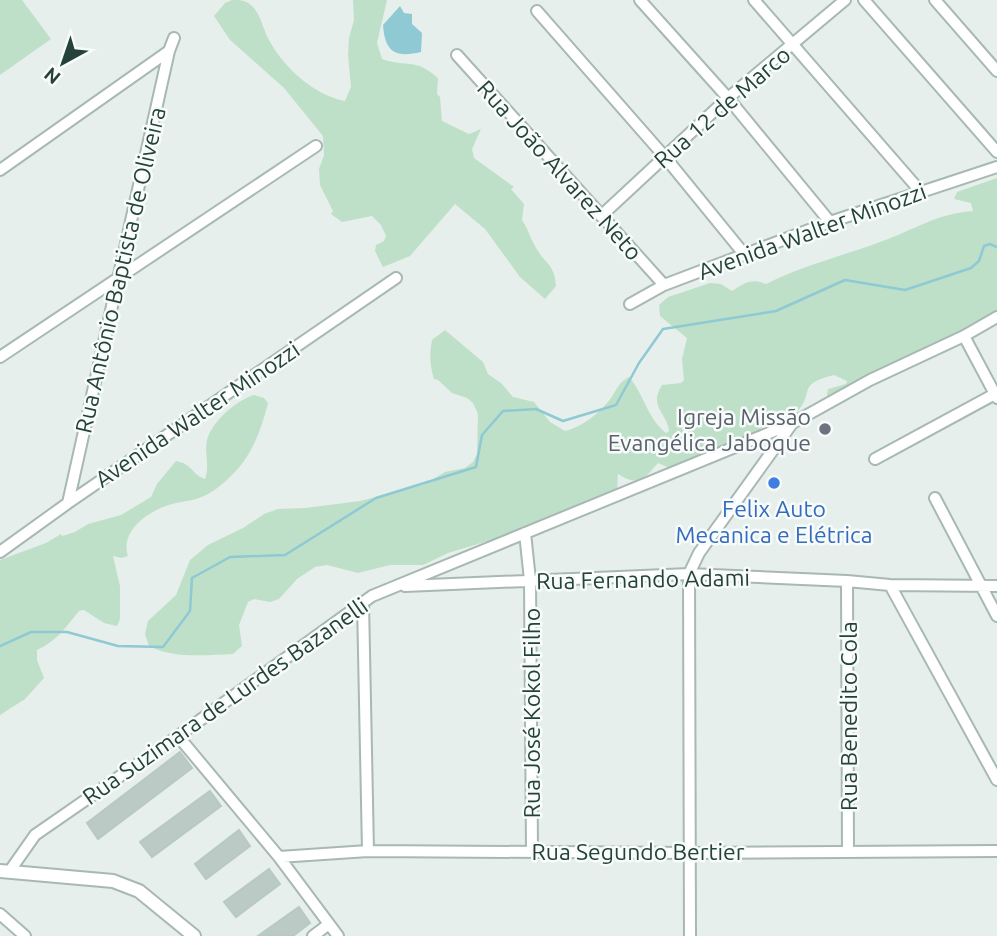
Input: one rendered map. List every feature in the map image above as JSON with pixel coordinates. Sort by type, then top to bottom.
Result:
[{"type":"street","points":[[640,0],[728,98],[830,222]]},
{"type":"street","points":[[754,0],[921,192]]},
{"type":"street","name":"Rua 12 de Marco","points":[[601,216],[728,98],[845,0]]},
{"type":"street","points":[[864,0],[997,152]]},
{"type":"street","points":[[935,0],[997,71]]},
{"type":"street","points":[[537,12],[665,158],[744,254]]},
{"type":"street","name":"Rua Antônio Baptista de Oliveira","points":[[68,503],[174,37]]},
{"type":"street","points":[[0,170],[169,51]]},
{"type":"street","name":"Rua João Alvarez Neto","points":[[457,55],[664,285]]},
{"type":"street","points":[[0,356],[316,146]]},
{"type":"street","name":"Avenida Walter Minozzi","points":[[630,304],[664,285],[744,254],[830,222],[997,167]]},
{"type":"street","name":"Avenida Walter Minozzi","points":[[0,552],[396,278]]},
{"type":"street","name":"Rua Suzimara de Lurdes Bazanelli","points":[[5,872],[35,835],[178,736],[363,602],[395,586],[792,424],[870,380],[964,336],[997,317]]},
{"type":"street","points":[[875,458],[996,396],[964,336]]},
{"type":"street","points":[[690,936],[689,574],[699,553],[792,424]]},
{"type":"street","points":[[935,498],[997,616]]},
{"type":"street","name":"Rua José Kokol Filho","points":[[525,533],[530,580],[532,850]]},
{"type":"street","name":"Rua Fernando Adami","points":[[395,586],[689,574],[847,581],[890,586],[997,586]]},
{"type":"street","name":"Rua Benedito Cola","points":[[847,581],[848,852]]},
{"type":"street","points":[[890,586],[997,780]]},
{"type":"street","points":[[363,602],[368,851]]},
{"type":"street","points":[[178,736],[279,858],[338,936]]},
{"type":"street","name":"Rua Segundo Bertier","points":[[279,858],[368,851],[997,851]]},
{"type":"street","points":[[5,872],[113,881],[139,891],[194,936]]},
{"type":"street","points":[[0,914],[26,936]]},
{"type":"street","points":[[313,936],[329,924]]},
{"type":"green space","points":[[0,0],[22,0],[51,39],[0,75]]},
{"type":"green space","points":[[232,0],[245,1],[252,6],[275,50],[301,79],[322,93],[345,101],[351,87],[348,55],[354,20],[353,0],[387,0],[377,43],[382,59],[423,67],[438,78],[437,94],[440,97],[442,121],[469,134],[481,129],[472,149],[474,158],[514,187],[511,189],[524,204],[522,220],[553,272],[556,286],[545,299],[520,277],[485,229],[455,204],[410,256],[383,267],[375,251],[376,245],[384,241],[386,236],[381,225],[372,216],[342,222],[331,214],[333,211],[320,185],[319,169],[324,155],[323,136],[284,88],[230,40],[214,16],[225,3]]},
{"type":"green space","points":[[997,178],[997,315],[826,402],[828,389],[846,384],[847,381],[834,375],[814,382],[797,412],[785,420],[761,428],[752,441],[672,469],[658,463],[649,473],[636,480],[618,474],[617,490],[608,497],[501,537],[448,553],[423,565],[390,565],[358,573],[327,565],[315,567],[297,579],[279,599],[270,602],[254,599],[248,602],[239,625],[242,646],[233,654],[179,655],[149,646],[145,634],[148,621],[176,595],[190,560],[208,545],[278,509],[360,501],[423,485],[445,472],[465,468],[473,462],[477,454],[478,414],[473,403],[452,393],[434,379],[430,355],[432,340],[445,330],[483,362],[488,374],[501,383],[513,397],[534,402],[550,422],[565,431],[584,423],[596,414],[607,404],[620,383],[629,377],[654,420],[666,433],[669,431],[668,424],[658,404],[658,393],[662,385],[681,383],[684,380],[682,359],[687,338],[660,316],[659,305],[668,297],[710,283],[721,284],[732,291],[748,282],[766,284],[947,215],[973,211],[971,203],[954,199],[957,192]]},
{"type":"green space","points":[[254,395],[264,398],[268,403],[256,440],[236,471],[216,489],[197,499],[166,506],[150,513],[131,531],[128,556],[113,556],[120,586],[120,619],[117,626],[104,623],[84,610],[79,611],[56,638],[37,650],[37,660],[44,678],[25,699],[0,715],[0,560],[46,543],[61,534],[62,536],[75,532],[88,524],[121,515],[151,497],[157,484],[176,461],[186,464],[205,479],[206,445],[214,426],[240,401]]},
{"type":"water","points":[[400,6],[404,13],[412,14],[412,24],[422,33],[421,52],[398,53],[389,47],[386,41],[383,25]]},
{"type":"building","points":[[180,752],[192,768],[98,839],[87,823]]},
{"type":"building","points":[[210,791],[221,806],[152,857],[140,842]]},
{"type":"building","points":[[239,830],[250,846],[206,879],[195,864]]},
{"type":"building","points":[[269,869],[280,884],[236,917],[224,902]]},
{"type":"building","points":[[299,907],[310,923],[293,936],[258,936]]},
{"type":"waterway","points":[[0,646],[31,632],[67,632],[118,646],[163,647],[190,611],[192,578],[230,557],[285,555],[376,498],[476,467],[482,435],[503,411],[536,409],[563,421],[616,405],[639,363],[663,329],[776,311],[845,280],[905,290],[971,268],[979,261],[984,246],[990,244],[997,247]]},
{"type":"place","name":"Igreja Missão Evangélica Jaboque","points":[[825,429]]},
{"type":"place","name":"Felix Auto Mecanica e Elétrica","points":[[774,483]]}]
